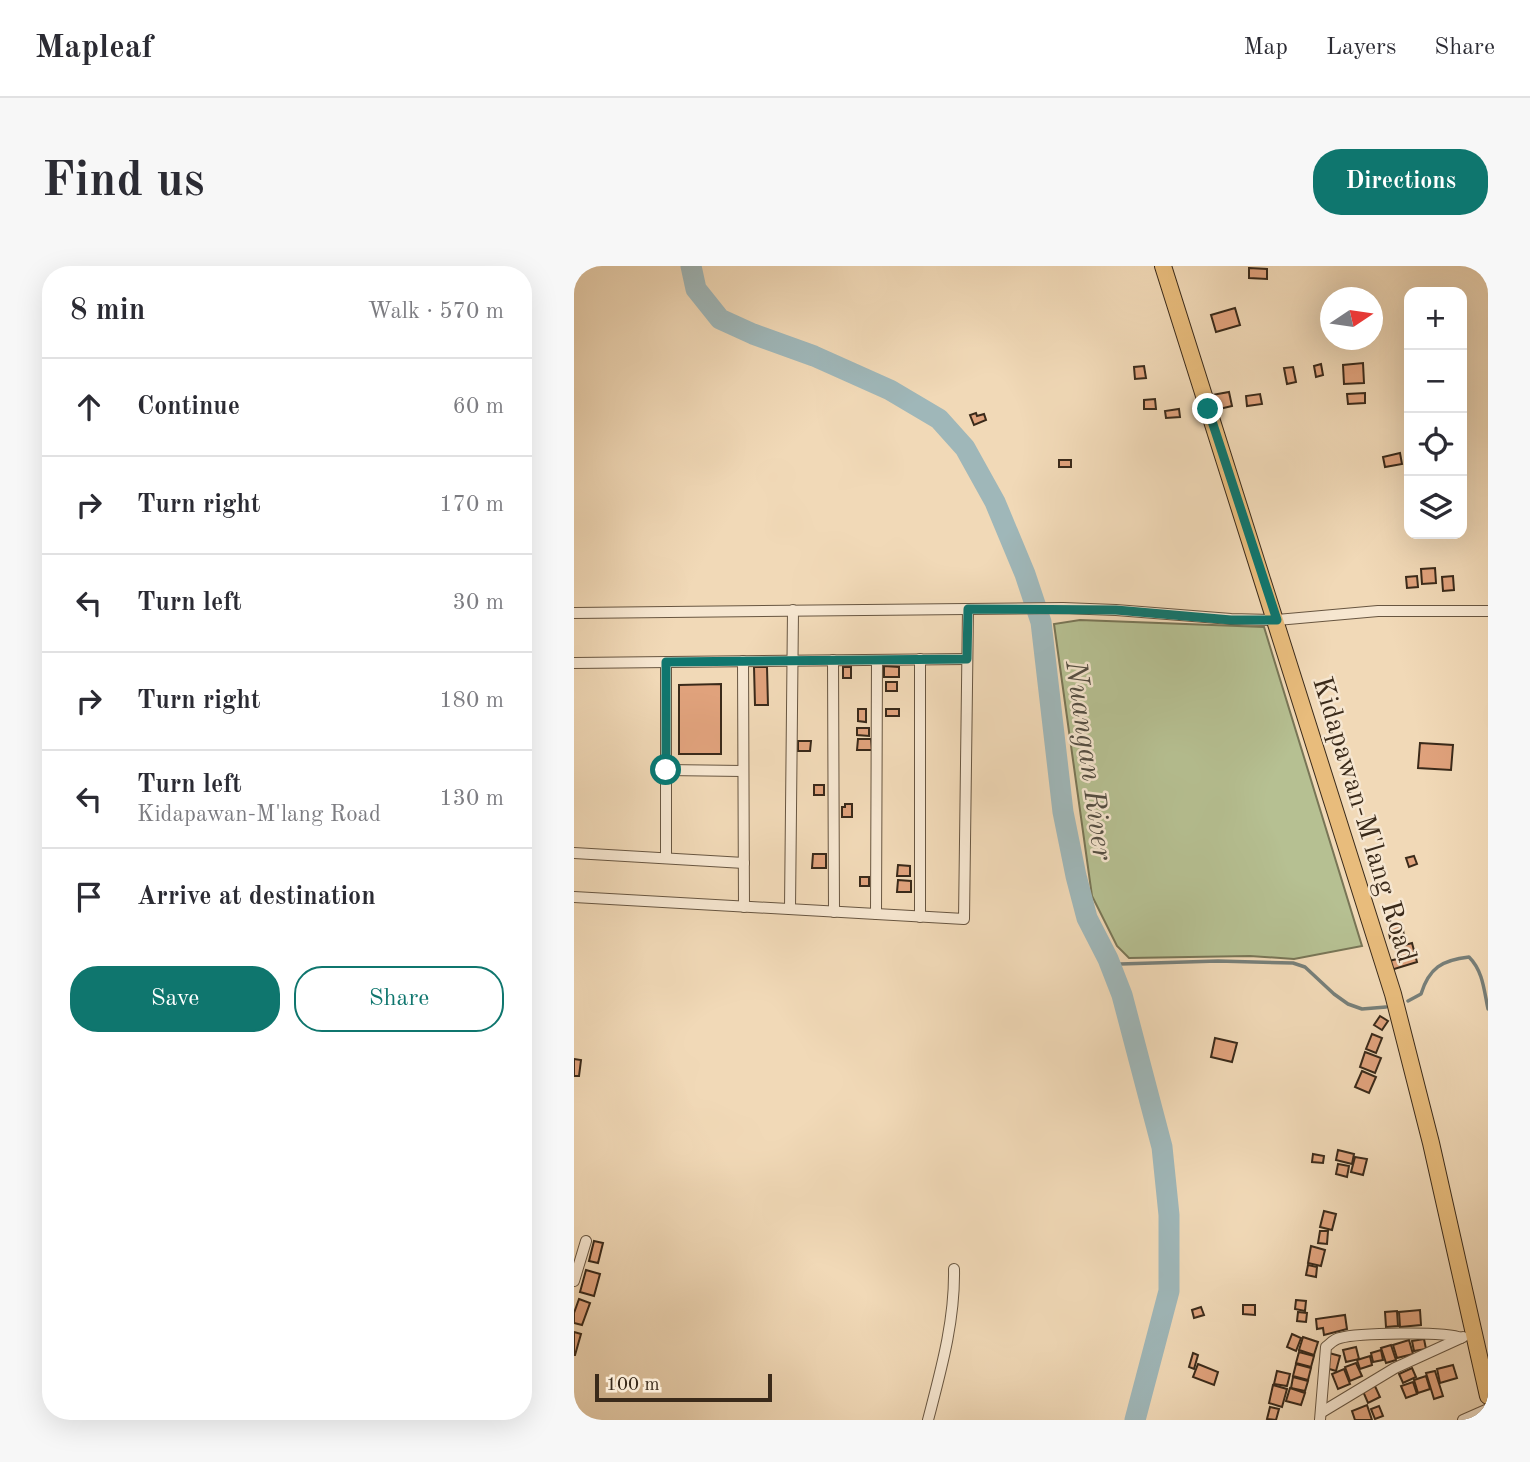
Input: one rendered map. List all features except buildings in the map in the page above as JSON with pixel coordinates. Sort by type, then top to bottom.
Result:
[{"type":"main road","name":"Kidapawan-M'lang Road","points":[[1163,266],[1393,994],[1431,1143],[1468,1335],[1488,1396]]},
{"type":"street","points":[[574,613],[1063,608],[1231,620],[1277,620],[1378,611],[1488,611]]},
{"type":"street","points":[[574,897],[964,919],[968,609]]},
{"type":"street","points":[[790,909],[793,610]]},
{"type":"street","points":[[920,659],[920,917]]},
{"type":"street","points":[[574,663],[967,659]]},
{"type":"street","points":[[833,660],[834,912]]},
{"type":"street","points":[[876,914],[877,660]]},
{"type":"street","points":[[666,662],[666,858]]},
{"type":"street","points":[[743,662],[744,907]]},
{"type":"street","points":[[666,770],[743,771]]},
{"type":"street","points":[[574,853],[744,863]]},
{"type":"street","points":[[574,1281],[586,1241]]},
{"type":"street","points":[[928,1420],[943,1366],[952,1318],[954,1269]]},
{"type":"street","points":[[1321,1416],[1326,1347],[1335,1339],[1435,1333],[1468,1335]]},
{"type":"street","points":[[1321,1416],[1395,1368],[1468,1335]]},
{"type":"street","points":[[1464,1420],[1488,1409]]},
{"type":"green space","points":[[1080,620],[1264,627],[1362,946],[1294,959],[1250,956],[1129,958],[1117,946],[1092,896],[1054,624]]},
{"type":"waterway","name":"Nuangan River","points":[[691,266],[696,289],[720,319],[890,390],[939,419],[965,448],[995,502],[1025,574],[1041,622],[1063,812],[1076,876],[1087,918],[1108,959],[1122,995],[1162,1147],[1169,1215],[1169,1291],[1135,1420]]},
{"type":"waterway","points":[[1408,1001],[1421,994],[1428,978],[1438,967],[1451,960],[1469,957],[1480,975],[1488,1009]]},
{"type":"waterway","points":[[1108,959],[1120,964],[1218,961],[1293,963],[1305,967],[1348,1004],[1362,1009],[1386,1007]]},
{"type":"route","points":[[666,770],[666,662],[967,659],[968,609],[1063,608],[1231,620],[1277,620],[1208,409]]}]
